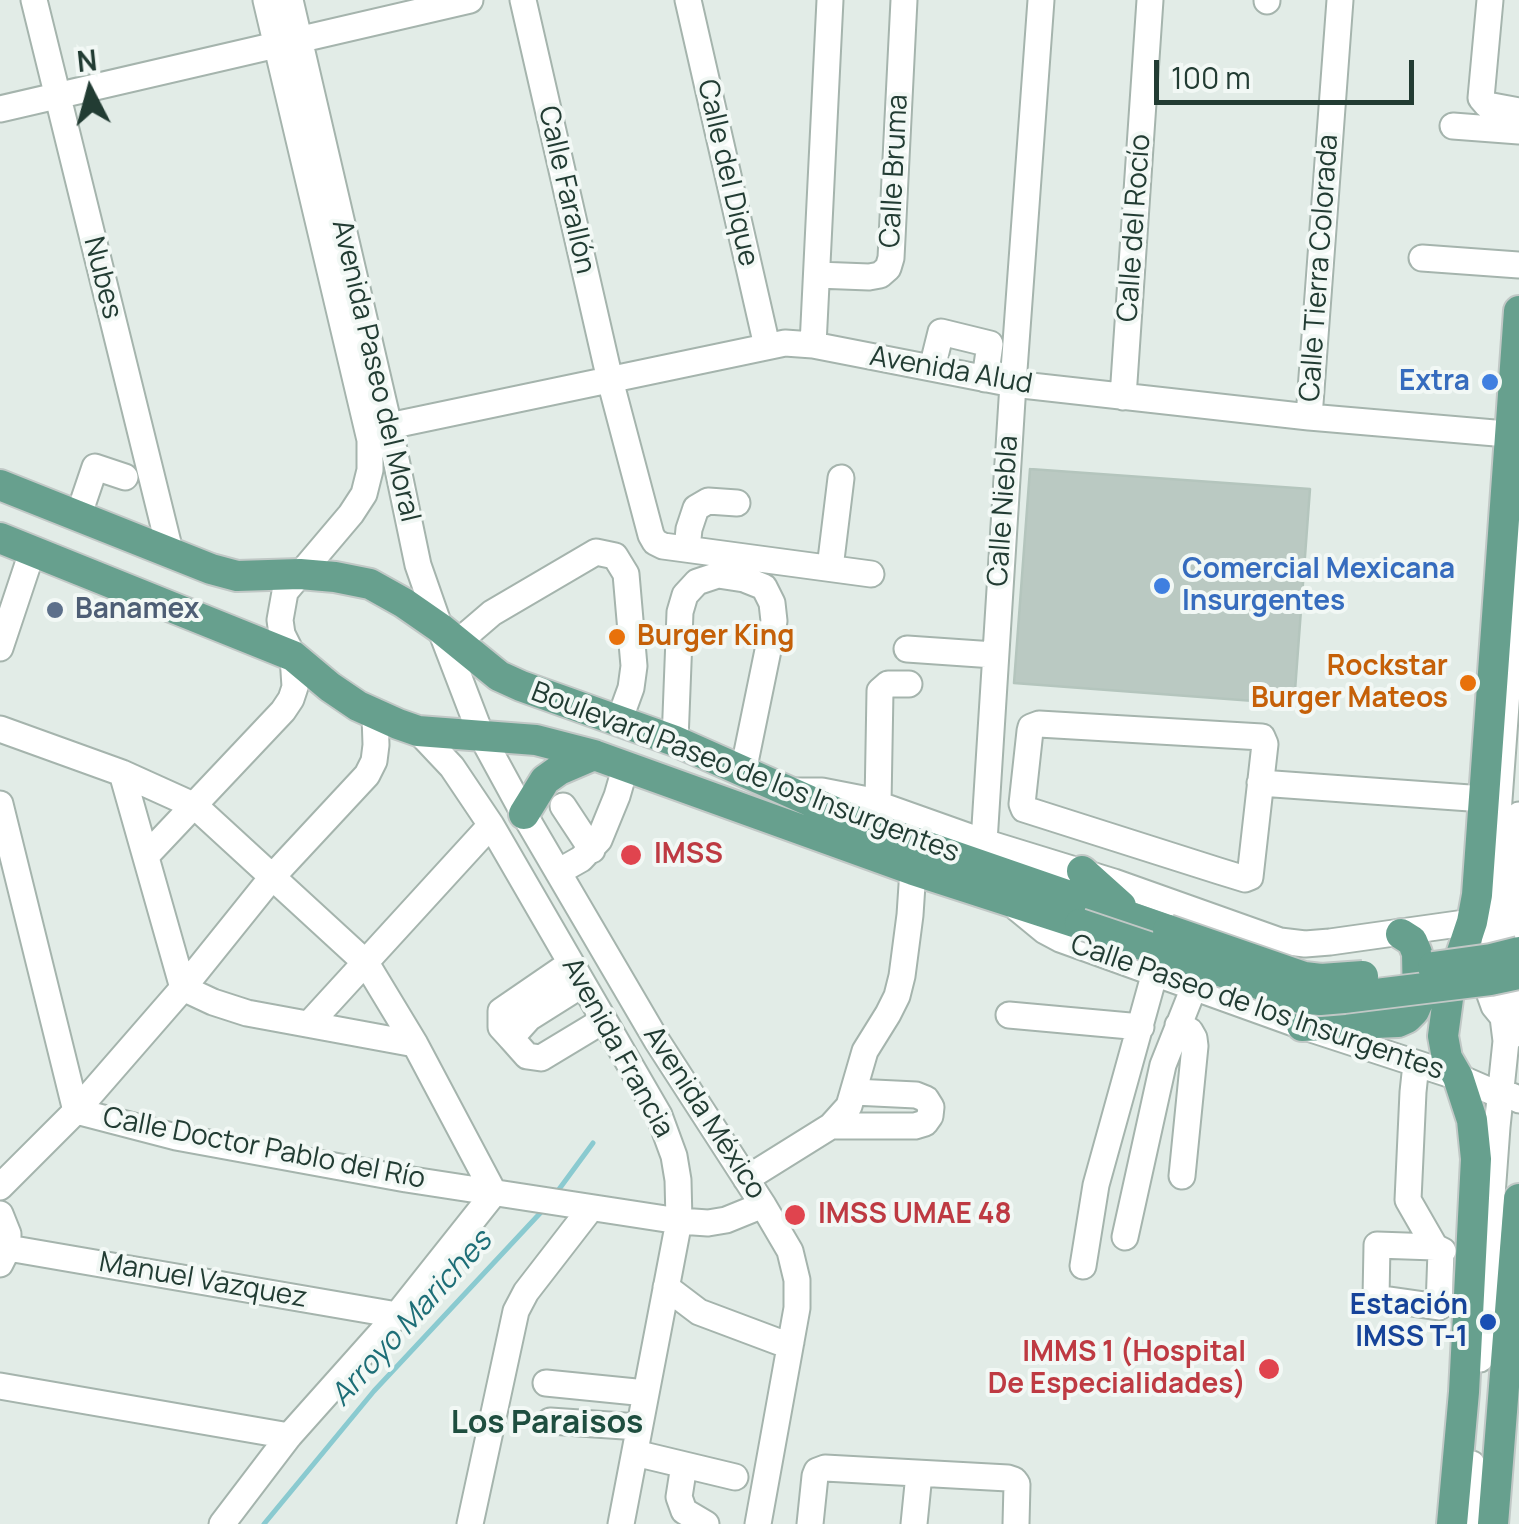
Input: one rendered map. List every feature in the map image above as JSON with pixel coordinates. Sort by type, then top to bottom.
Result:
[{"type":"main road","points":[[1452,1524],[1464,1392],[1449,1252],[1476,1139],[1443,1036],[1449,991],[1478,895],[1515,435],[1519,311]]},
{"type":"main road","name":"Boulevard Paseo de los Insurgentes","points":[[0,485],[171,556],[237,576],[335,576],[370,584],[404,602],[499,676],[675,741],[864,826],[1290,973],[1321,979],[1491,959],[1519,952]]},
{"type":"main road","name":"Boulevard Paseo de los Insurgentes","points":[[0,538],[293,656],[330,687],[375,715],[418,731],[536,740],[594,754],[913,870],[1300,998],[1344,998],[1519,974]]},
{"type":"main road","points":[[524,814],[545,780],[594,754]]},
{"type":"main road","points":[[1082,872],[1135,917]]},
{"type":"main road","points":[[1302,1026],[1398,1022],[1408,1018],[1418,1002],[1417,953],[1412,941],[1401,934]]},
{"type":"main road","points":[[1493,1524],[1512,1386],[1519,1199]]},
{"type":"street","name":"Nubes","points":[[34,0],[171,556]]},
{"type":"street","name":"Avenida Paseo del Moral","points":[[266,0],[288,41],[389,426],[418,566],[448,636],[481,735]]},
{"type":"street","name":"Avenida Paseo del Moral","points":[[146,856],[284,712],[291,700],[293,656],[282,634],[285,592],[351,514],[364,494],[370,470],[370,440],[288,41],[290,0]]},
{"type":"street","points":[[0,109],[470,0]]},
{"type":"street","name":"Calle Farallón","points":[[523,0],[610,380],[651,535],[663,546],[688,549]]},
{"type":"street","name":"Calle del Dique","points":[[688,0],[767,346]]},
{"type":"street","points":[[812,345],[830,0]]},
{"type":"street","name":"Calle Bruma","points":[[816,275],[868,278],[888,268],[904,0]]},
{"type":"street","name":"Calle Niebla","points":[[984,842],[1041,0]]},
{"type":"street","name":"Calle del Rocío","points":[[1123,397],[1150,0]]},
{"type":"street","name":"Calle Tierra Colorada","points":[[1309,417],[1340,0]]},
{"type":"street","points":[[1490,0],[1481,98],[1486,105],[1519,111]]},
{"type":"street","points":[[1453,126],[1519,131]]},
{"type":"street","points":[[1422,258],[1519,265]]},
{"type":"street","points":[[932,368],[941,332],[990,344],[985,379]]},
{"type":"street","name":"Avenida Alud","points":[[389,426],[786,343],[1012,384],[1515,435]]},
{"type":"street","points":[[78,517],[96,467],[125,477]]},
{"type":"street","points":[[830,568],[841,478]]},
{"type":"street","points":[[737,504],[708,501],[696,508],[688,549],[871,574]]},
{"type":"street","points":[[1468,1524],[1497,1127],[1511,1097],[1503,1017],[1490,992],[1499,800],[1519,529]]},
{"type":"street","points":[[0,648],[32,552]]},
{"type":"street","points":[[448,636],[596,552],[615,556],[626,574],[634,666],[619,721]]},
{"type":"street","points":[[675,741],[680,612],[685,595],[697,582],[718,575],[744,579],[764,588],[772,603],[774,621],[743,772]]},
{"type":"street","points":[[907,649],[994,655]]},
{"type":"street","points":[[878,804],[880,690],[888,684],[909,684]]},
{"type":"street","points":[[0,1187],[76,1111],[273,876],[367,775],[374,761],[375,715]]},
{"type":"street","points":[[1039,724],[1258,736],[1265,744],[1260,783],[1250,878],[1024,810],[1022,804],[1031,728],[1039,724]]},
{"type":"street","points":[[0,729],[122,773],[195,806],[273,876],[366,963],[507,1196],[289,1436],[222,1524]]},
{"type":"street","name":"Avenida Francia","points":[[418,731],[452,767],[492,825],[667,1133],[674,1156],[678,1221],[621,1524]]},
{"type":"street","name":"Avenida México","points":[[481,735],[657,1041],[790,1251],[797,1280],[797,1308],[758,1524]]},
{"type":"street","points":[[989,751],[1028,748]]},
{"type":"street","points":[[558,872],[592,850],[605,829],[626,766]]},
{"type":"street","points":[[122,773],[183,988],[247,1014],[415,1044]]},
{"type":"street","points":[[1260,783],[1484,799]]},
{"type":"street","points":[[784,791],[845,794],[1280,941],[1305,944],[1472,922]]},
{"type":"street","name":"Calle Doctor Pablo del Río","points":[[0,804],[76,1111],[176,1137],[507,1196],[678,1221],[726,1220],[763,1205]]},
{"type":"street","points":[[563,806],[592,850]]},
{"type":"street","points":[[1479,1524],[1511,1097],[1519,815]]},
{"type":"street","points":[[309,1024],[492,825]]},
{"type":"street","points":[[1120,884],[1124,841]]},
{"type":"street","points":[[746,1178],[831,1126],[843,1114],[866,1051],[888,1014],[902,976],[913,870]]},
{"type":"street","name":"Calle Paseo de los Insurgentes","points":[[1009,901],[1060,939],[1511,1097]]},
{"type":"street","points":[[1083,1266],[1096,1185],[1155,972]]},
{"type":"street","points":[[577,973],[502,1010],[501,1027],[527,1056],[541,1058],[604,1020]]},
{"type":"street","points":[[1126,1237],[1163,1065],[1194,987]]},
{"type":"street","points":[[1009,1016],[1141,1027]]},
{"type":"street","points":[[1178,1025],[1190,1031],[1195,1046],[1182,1176]]},
{"type":"street","points":[[1416,1064],[1408,1200],[1449,1252]]},
{"type":"street","points":[[831,1126],[915,1126],[925,1124],[930,1116],[926,1098],[854,1092]]},
{"type":"street","points":[[470,1524],[516,1311],[580,1206]]},
{"type":"street","points":[[0,1214],[8,1234],[4,1256]]},
{"type":"street","name":"Manuel Vazquez","points":[[4,1256],[398,1315]]},
{"type":"street","points":[[666,1287],[699,1312],[779,1342],[791,1342]]},
{"type":"street","points":[[546,1383],[646,1393]]},
{"type":"street","points":[[0,1386],[289,1436]]},
{"type":"street","points":[[550,1422],[640,1427]]},
{"type":"street","points":[[634,1453],[735,1477]]},
{"type":"street","points":[[684,1465],[679,1497],[684,1512],[706,1524]]},
{"type":"street","points":[[810,1524],[816,1476],[821,1469],[1014,1480],[1016,1524]]},
{"type":"street","points":[[914,1524],[919,1474]]},
{"type":"building","name":"Comercial Mexicana Insurgentes","points":[[1030,469],[1310,489],[1294,704],[1014,683]]},
{"type":"waterway","name":"Arroyo Mariches","points":[[557,1192],[593,1143]]},
{"type":"waterway","name":"Arroyo Mariches","points":[[264,1524],[374,1391],[544,1209]]},
{"type":"place","name":"Extra","points":[[1490,382]]},
{"type":"place","name":"Comercial Mexicana Insurgentes","points":[[1162,586]]},
{"type":"place","name":"Banamex","points":[[55,610]]},
{"type":"place","name":"Burger King","points":[[617,637]]},
{"type":"place","name":"Rockstar Burger Mateos","points":[[1468,683]]},
{"type":"place","name":"IMSS","points":[[631,855]]},
{"type":"place","name":"IMSS UMAE 48","points":[[795,1215]]},
{"type":"place","name":"Estación IMSS T-1","points":[[1488,1322]]},
{"type":"place","name":"IMMS 1 (Hospital De Especialidades)","points":[[1269,1369]]},
{"type":"district","name":"Los Paraisos","points":[[547,1424]]}]
